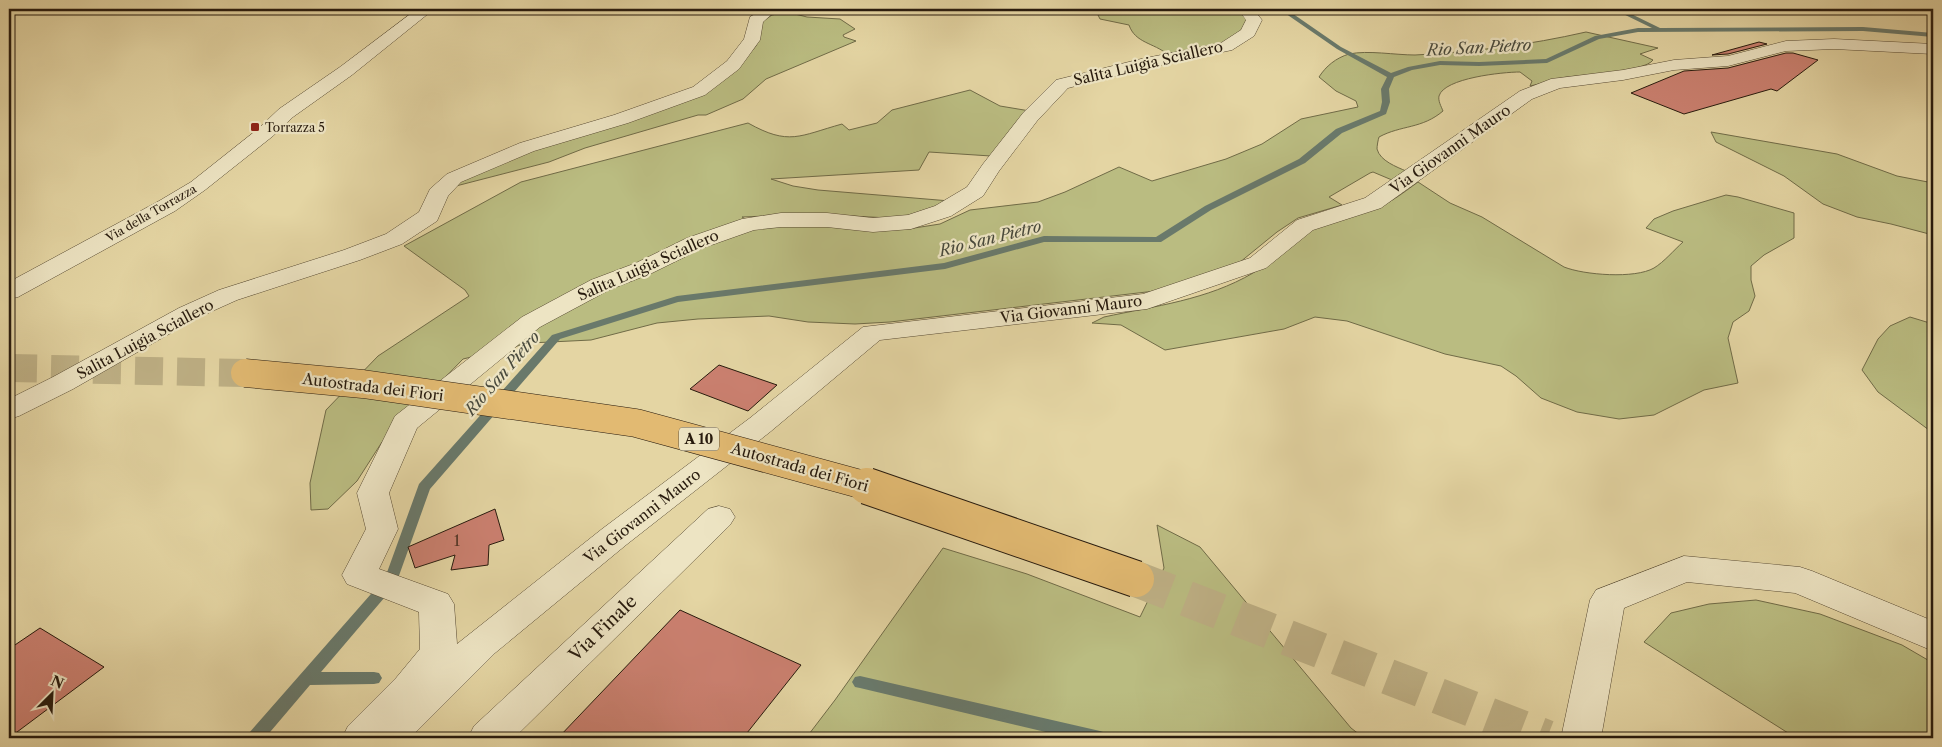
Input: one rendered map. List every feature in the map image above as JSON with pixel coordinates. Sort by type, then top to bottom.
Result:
[{"type":"highway","name":"Autostrada dei Fiori","points":[[245,373],[363,384],[636,423],[853,481],[1136,578]]},
{"type":"street","name":"Via della Torrazza","points":[[9,292],[167,206],[198,186],[286,114],[346,71],[426,9]]},
{"type":"street","name":"Salita Luigia Sciallero","points":[[362,738],[410,689],[439,654],[436,604],[358,575],[382,528],[373,493],[404,423],[531,322],[600,285],[644,268],[695,243],[750,224],[781,220],[827,220],[873,225],[911,222],[943,211],[975,190],[1030,117],[1062,84],[1141,64],[1226,47],[1248,33],[1254,20],[1245,9]]},
{"type":"street","name":"Salita Luigia Sciallero","points":[[9,410],[62,383],[188,313],[228,295],[352,255],[394,239],[429,216],[438,194],[454,178],[528,147],[621,119],[699,91],[733,65],[752,40],[752,31],[756,20],[765,14]]},
{"type":"street","name":"Via Giovanni Mauro","points":[[384,738],[482,643],[614,537],[760,425],[872,333],[1147,301],[1258,263],[1286,238],[1305,225],[1373,202],[1526,95],[1557,84],[1623,75],[1674,65],[1728,61],[1794,46],[1834,44],[1933,49]]},
{"type":"street","name":"Via Finale","points":[[488,738],[719,517]]},
{"type":"street","points":[[1581,738],[1608,600],[1684,569],[1800,580],[1933,637]]},
{"type":"green space","points":[[1095,9],[1240,9],[1247,16],[1243,33],[1226,42],[1167,54],[1136,36],[1129,25],[1100,19]]},
{"type":"green space","points":[[787,12],[807,17],[840,19],[855,29],[843,35],[844,37],[856,41],[766,79],[743,99],[706,115],[698,115],[585,148],[549,162],[456,186],[463,180],[539,148],[658,109],[741,63],[756,46],[760,36],[760,23],[772,15]]},
{"type":"green space","points":[[1586,32],[1658,48],[1640,54],[1653,60],[1647,64],[1625,70],[1561,78],[1530,86],[1532,81],[1520,72],[1475,77],[1451,85],[1443,90],[1439,96],[1439,102],[1443,111],[1435,117],[1379,137],[1377,149],[1382,157],[1389,163],[1406,171],[1392,180],[1373,172],[1370,173],[1329,197],[1342,205],[1298,218],[1277,232],[1234,267],[1155,291],[890,322],[855,324],[808,322],[769,316],[657,323],[591,340],[530,343],[463,359],[382,442],[357,481],[328,509],[311,510],[310,483],[326,410],[378,356],[469,296],[465,290],[404,246],[521,182],[748,123],[774,135],[784,137],[804,135],[842,124],[849,130],[877,123],[892,110],[970,90],[1000,106],[1030,111],[991,156],[929,152],[919,170],[771,179],[793,186],[818,190],[950,201],[918,214],[889,218],[815,214],[742,217],[760,227],[790,223],[908,229],[940,224],[970,210],[1038,202],[1065,192],[1119,167],[1152,181],[1226,159],[1262,144],[1301,119],[1358,107],[1356,101],[1336,91],[1319,77],[1332,63],[1349,54],[1415,55],[1458,52],[1522,44]]},
{"type":"green space","points":[[1711,132],[1837,154],[1897,176],[1933,183],[1933,235],[1857,217],[1823,204],[1784,176],[1716,142]]},
{"type":"green space","points":[[1418,182],[1450,203],[1482,217],[1564,267],[1596,274],[1635,274],[1654,268],[1683,242],[1646,228],[1654,219],[1673,211],[1726,195],[1794,213],[1794,238],[1764,255],[1751,266],[1751,280],[1755,296],[1749,311],[1733,322],[1728,338],[1738,383],[1704,390],[1654,415],[1619,419],[1577,412],[1541,398],[1516,376],[1501,366],[1445,354],[1347,321],[1315,317],[1284,329],[1165,350],[1121,325],[1092,323],[1104,317],[1180,301],[1217,290],[1253,273],[1303,234],[1321,224],[1378,208]]},
{"type":"green space","points":[[1910,317],[1933,324],[1933,433],[1878,392],[1862,370],[1878,339],[1890,326]]},
{"type":"green space","points":[[1157,525],[1200,547],[1351,728],[1364,738],[806,738],[943,548],[1027,574],[1140,617],[1164,568]]},
{"type":"green space","points":[[1756,600],[1820,614],[1902,645],[1933,663],[1933,738],[1796,738],[1644,642],[1671,613],[1709,604]]},
{"type":"building","points":[[1759,42],[1767,44],[1728,54],[1712,55]]},
{"type":"building","points":[[1786,53],[1818,60],[1777,91],[1771,89],[1684,114],[1631,93],[1684,71],[1728,68]]},
{"type":"building","points":[[719,365],[777,385],[748,411],[690,389]]},
{"type":"building","points":[[495,509],[504,540],[489,545],[488,565],[451,570],[455,555],[415,568],[408,547]]},
{"type":"building","points":[[680,610],[801,665],[743,738],[558,738]]},
{"type":"building","points":[[40,628],[104,667],[9,738],[9,649]]},
{"type":"waterway","points":[[1282,9],[1339,48],[1391,76]]},
{"type":"waterway","points":[[1616,9],[1657,28]]},
{"type":"waterway","name":"Rio San Pietro","points":[[1391,76],[1410,68],[1440,63],[1479,64],[1547,61],[1597,37],[1638,30],[1863,29],[1933,35]]},
{"type":"waterway","name":"Rio San Pietro","points":[[255,738],[391,580],[424,487],[556,337],[677,299],[945,266],[1044,239],[1158,240],[1208,208],[1302,161],[1339,131],[1383,112],[1386,102],[1385,89],[1391,76]]},
{"type":"waterway","points":[[306,679],[374,678]]},
{"type":"waterway","points":[[860,682],[1100,738]]},
{"type":"tunnel","points":[[9,368],[245,373]]},
{"type":"tunnel","points":[[1136,579],[1547,738]]},
{"type":"place","name":"Torrazza 5","points":[[255,127]]}]
